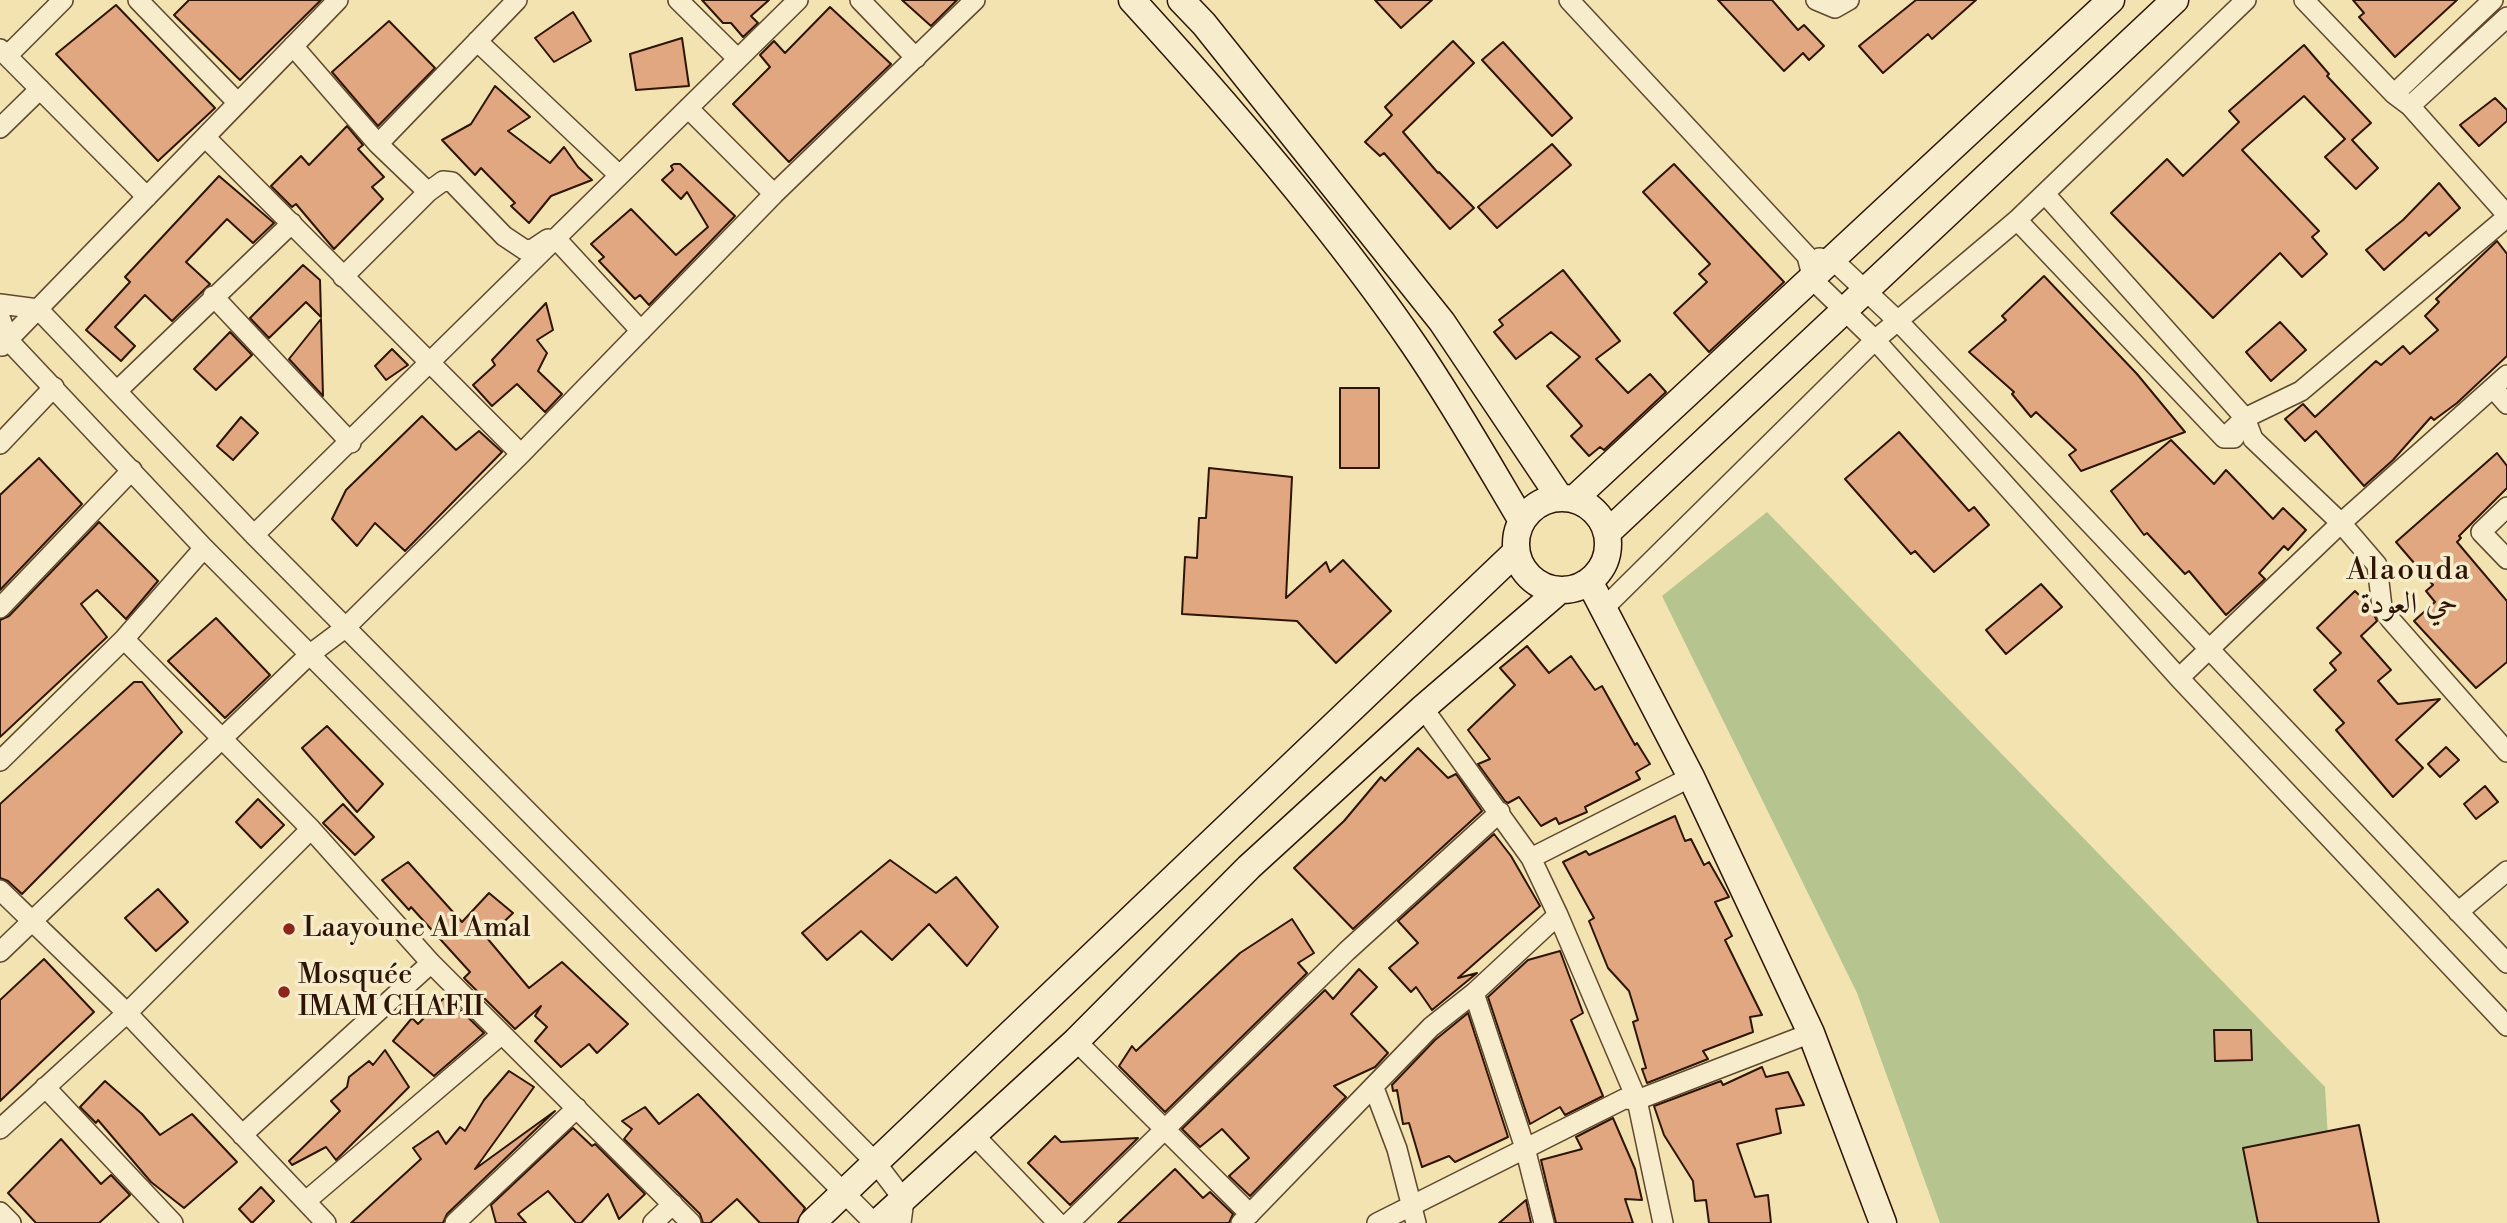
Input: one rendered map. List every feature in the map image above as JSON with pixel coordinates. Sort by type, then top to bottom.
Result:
[{"type":"street","points":[[63,0],[4,53],[147,197]]},
{"type":"street","points":[[138,0],[238,103]]},
{"type":"street","points":[[4,344],[338,0]]},
{"type":"street","points":[[378,144],[517,0]]},
{"type":"street","points":[[678,0],[738,59]]},
{"type":"street","points":[[254,535],[351,443],[798,0]]},
{"type":"street","points":[[860,0],[916,58]]},
{"type":"street","points":[[0,951],[309,655],[345,628],[521,454],[774,194],[975,0]]},
{"type":"street","points":[[1132,0],[1307,205],[1412,343],[1456,410],[1522,521]]},
{"type":"street","points":[[1181,0],[1204,23],[1443,322],[1567,499],[1595,512],[1607,533],[1606,559],[1589,581],[1576,588],[1560,590],[1532,579],[1522,567],[1516,552],[1522,521],[1532,509],[1545,501],[1567,499],[1810,268],[1833,260],[2111,0]]},
{"type":"street","points":[[1569,0],[1845,310],[2179,678],[2507,1026]]},
{"type":"street","points":[[1816,0],[1835,8],[1849,0]]},
{"type":"street","points":[[1607,533],[2175,0]]},
{"type":"street","points":[[1605,607],[1875,340],[2017,220],[2246,0]]},
{"type":"street","points":[[2224,438],[2245,418],[2301,391],[2507,216],[2410,106],[2394,94],[2304,0]]},
{"type":"street","points":[[2394,94],[2493,0]]},
{"type":"street","points":[[2410,106],[2507,17]]},
{"type":"street","points":[[477,41],[619,175]]},
{"type":"street","points":[[293,46],[378,144],[428,192]]},
{"type":"street","points":[[0,128],[40,89]]},
{"type":"street","points":[[688,108],[774,194]]},
{"type":"street","points":[[205,137],[521,454]]},
{"type":"street","points":[[343,277],[428,192],[443,181],[452,182],[504,236],[525,250],[533,249],[548,239],[555,239],[641,331]]},
{"type":"street","points":[[2045,194],[2245,418],[2253,439],[2341,523],[2377,565],[2382,607],[2390,619],[2507,752]]},
{"type":"street","points":[[2017,220],[2224,438],[2253,439]]},
{"type":"street","points":[[118,390],[292,223]]},
{"type":"street","points":[[1833,260],[1898,321],[2507,963]]},
{"type":"street","points":[[213,296],[351,443]]},
{"type":"street","points":[[0,304],[38,309],[345,628],[876,1163],[902,1212]]},
{"type":"street","points":[[0,317],[4,344],[54,387],[204,548],[309,655],[875,1223],[902,1212],[974,1135],[1076,1041],[1249,867],[1423,708],[1560,590]]},
{"type":"street","points":[[2179,678],[2341,523],[2500,382],[2507,404]]},
{"type":"street","points":[[0,444],[54,387]]},
{"type":"street","points":[[0,608],[132,470]]},
{"type":"street","points":[[2507,507],[2481,532],[2507,559]]},
{"type":"street","points":[[0,761],[124,639],[204,548]]},
{"type":"street","points":[[812,1223],[1516,552]]},
{"type":"street","points":[[1589,581],[1605,607],[1691,777],[1811,1033],[1872,1188],[1883,1223]]},
{"type":"street","points":[[124,639],[311,829],[431,963],[691,1223]]},
{"type":"street","points":[[1423,708],[1500,812],[1531,859],[1558,915],[1637,1100],[1663,1223]]},
{"type":"street","points":[[1531,859],[1691,777]]},
{"type":"street","points":[[1069,1223],[1164,1127],[1348,951],[1500,812]]},
{"type":"street","points":[[0,1129],[127,1013],[311,829]]},
{"type":"street","points":[[2458,912],[2507,871]]},
{"type":"street","points":[[0,890],[34,919],[127,1013],[326,1223]]},
{"type":"street","points":[[1076,1041],[1164,1127],[1246,1218],[1431,1027],[1474,993],[1558,915]]},
{"type":"street","points":[[242,1135],[431,963]]},
{"type":"street","points":[[1474,993],[1525,1148],[1544,1223]]},
{"type":"street","points":[[1377,1223],[1414,1215],[1525,1148],[1624,1100],[1637,1100],[1811,1033]]},
{"type":"street","points":[[306,1201],[502,1034]]},
{"type":"street","points":[[45,1087],[173,1223]]},
{"type":"street","points":[[1374,1088],[1397,1149],[1414,1215]]},
{"type":"street","points":[[455,1223],[578,1108]]},
{"type":"street","points":[[974,1135],[1058,1223]]},
{"type":"street","points":[[1866,1223],[1872,1188]]},
{"type":"street","points":[[653,1223],[673,1203]]},
{"type":"street","points":[[0,1212],[11,1223]]},
{"type":"green space","points":[[1767,512],[2325,1087],[2333,1223],[1940,1223],[1857,993],[1662,596]]},
{"type":"building","points":[[189,0],[321,0],[240,80],[174,15]]},
{"type":"building","points":[[702,0],[769,0],[751,16],[758,23],[743,37],[731,23],[723,23]]},
{"type":"building","points":[[902,0],[957,0],[931,26]]},
{"type":"building","points":[[1375,0],[1432,0],[1401,28]]},
{"type":"building","points":[[1718,0],[1772,0],[1798,30],[1804,25],[1824,46],[1809,60],[1803,53],[1784,71]]},
{"type":"building","points":[[1916,0],[1976,0],[1932,39],[1928,34],[1883,73],[1859,46]]},
{"type":"building","points":[[2353,0],[2457,0],[2395,57],[2359,17],[2364,13]]},
{"type":"building","points":[[116,5],[215,108],[158,161],[56,54]]},
{"type":"building","points":[[830,7],[891,64],[789,162],[733,104],[770,67],[760,55],[774,41],[785,53]]},
{"type":"building","points":[[573,12],[591,41],[554,62],[535,38]]},
{"type":"building","points":[[389,21],[435,68],[378,126],[332,72]]},
{"type":"building","points":[[682,38],[689,86],[636,90],[630,54]]},
{"type":"building","points":[[1453,41],[1474,63],[1403,132],[1438,173],[1474,208],[1450,229],[1384,153],[1380,156],[1365,142],[1392,115],[1385,107]]},
{"type":"building","points":[[1503,42],[1572,118],[1552,136],[1482,60]]},
{"type":"building","points":[[2304,45],[2329,74],[2327,76],[2371,123],[2352,140],[2378,168],[2356,189],[2325,157],[2345,139],[2304,96],[2242,150],[2319,231],[2312,237],[2327,254],[2302,277],[2280,253],[2213,318],[2111,213],[2167,159],[2183,176],[2239,122],[2229,111]]},
{"type":"building","points":[[495,86],[530,117],[508,131],[550,163],[564,147],[578,167],[592,180],[551,196],[529,223],[511,206],[515,203],[481,168],[475,175],[442,140],[471,124]]},
{"type":"building","points":[[2495,98],[2507,110],[2507,121],[2479,146],[2460,125]]},
{"type":"building","points":[[347,126],[363,145],[358,149],[384,177],[372,187],[383,199],[334,249],[296,204],[292,207],[271,186],[301,156],[309,165]]},
{"type":"building","points":[[1552,144],[1571,165],[1497,228],[1478,207]]},
{"type":"building","points":[[680,164],[735,216],[649,305],[640,295],[635,299],[599,261],[604,257],[591,244],[631,209],[676,255],[708,227],[687,192],[681,199],[662,180],[673,170],[671,166]]},
{"type":"building","points":[[1674,164],[1784,282],[1709,352],[1674,313],[1707,282],[1699,274],[1710,264],[1643,192]]},
{"type":"building","points":[[219,176],[274,223],[253,243],[227,219],[186,262],[210,284],[172,321],[145,295],[115,327],[135,346],[121,361],[86,330],[130,282],[125,277]]},
{"type":"building","points":[[2439,183],[2460,208],[2429,236],[2426,232],[2384,270],[2366,250],[2403,220]]},
{"type":"building","points":[[2497,241],[2507,254],[2507,356],[2457,403],[2434,420],[2431,417],[2393,460],[2364,486],[2316,431],[2305,441],[2285,419],[2303,404],[2315,417],[2376,361],[2381,365],[2403,346],[2410,354],[2438,330],[2425,316],[2439,302],[2436,299]]},
{"type":"building","points":[[303,265],[320,280],[321,317],[306,302],[269,338],[250,318]]},
{"type":"building","points":[[1563,270],[1620,341],[1596,359],[1628,393],[1650,374],[1666,392],[1604,450],[1600,447],[1589,456],[1571,436],[1582,426],[1547,386],[1580,357],[1551,332],[1516,359],[1494,332],[1503,325],[1499,320]]},
{"type":"building","points":[[2044,276],[2137,374],[2185,432],[2081,471],[2069,455],[2076,450],[2036,412],[2031,417],[2012,394],[2014,392],[1969,352],[2006,320],[2002,316]]},
{"type":"building","points":[[546,303],[553,330],[537,340],[547,353],[538,371],[562,394],[545,412],[517,384],[492,406],[473,385],[495,365],[492,360]]},
{"type":"building","points":[[321,319],[323,396],[289,359]]},
{"type":"building","points":[[2280,322],[2306,350],[2271,381],[2246,352]]},
{"type":"building","points":[[230,332],[252,355],[216,390],[194,369]]},
{"type":"building","points":[[392,349],[408,365],[386,380],[375,366]]},
{"type":"building","points":[[1340,388],[1379,388],[1379,468],[1340,468]]},
{"type":"building","points":[[422,416],[456,450],[479,431],[502,452],[405,551],[375,523],[357,546],[332,519],[346,490]]},
{"type":"building","points":[[241,417],[258,433],[233,460],[217,446]]},
{"type":"building","points":[[1899,432],[1969,511],[1974,507],[1989,525],[1934,572],[1915,551],[1911,554],[1845,479]]},
{"type":"building","points":[[2171,440],[2214,484],[2226,470],[2273,519],[2283,508],[2306,530],[2288,550],[2284,546],[2259,573],[2265,579],[2226,615],[2189,571],[2185,574],[2147,533],[2144,535],[2111,491]]},
{"type":"building","points":[[2497,453],[2507,466],[2507,488],[2459,536],[2461,538],[2457,542],[2507,601],[2507,662],[2476,688],[2414,621],[2435,602],[2426,591],[2433,585],[2396,542]]},
{"type":"building","points":[[39,458],[82,504],[0,590],[0,495]]},
{"type":"building","points":[[1209,468],[1292,477],[1286,598],[1326,562],[1330,572],[1343,560],[1391,611],[1336,663],[1297,621],[1182,614],[1185,557],[1197,558],[1199,518],[1206,518]]},
{"type":"building","points":[[99,522],[158,581],[126,619],[97,590],[81,604],[107,637],[0,737],[0,620],[9,616]]},
{"type":"building","points":[[2041,584],[2062,607],[2006,654],[1986,630]]},
{"type":"building","points":[[2355,591],[2370,606],[2377,621],[2361,636],[2391,670],[2378,681],[2398,704],[2440,699],[2396,740],[2423,768],[2393,797],[2336,730],[2344,723],[2314,690],[2336,670],[2330,663],[2341,653],[2317,628]]},
{"type":"building","points":[[216,618],[270,675],[225,718],[168,661]]},
{"type":"building","points":[[1527,646],[1549,673],[1571,656],[1595,690],[1602,686],[1635,745],[1637,743],[1650,764],[1636,772],[1640,779],[1585,807],[1587,812],[1559,824],[1556,818],[1541,826],[1519,797],[1508,803],[1505,801],[1478,764],[1490,759],[1468,730],[1515,685],[1500,668]]},
{"type":"building","points":[[134,682],[142,682],[182,732],[22,894],[8,881],[0,878],[0,804]]},
{"type":"building","points":[[327,726],[383,784],[357,812],[302,748]]},
{"type":"building","points":[[2446,747],[2459,760],[2440,777],[2428,764]]},
{"type":"building","points":[[1418,748],[1448,778],[1456,774],[1482,811],[1353,929],[1294,868],[1344,821],[1381,777],[1385,781]]},
{"type":"building","points":[[2485,786],[2498,802],[2476,819],[2464,804]]},
{"type":"building","points":[[258,799],[284,825],[261,848],[236,822]]},
{"type":"building","points":[[343,804],[374,837],[355,855],[323,823]]},
{"type":"building","points":[[1675,816],[1685,841],[1691,839],[1704,865],[1709,862],[1729,897],[1715,902],[1732,936],[1725,940],[1762,1015],[1750,1017],[1753,1032],[1703,1051],[1708,1059],[1647,1083],[1642,1069],[1646,1068],[1633,1022],[1638,1020],[1629,991],[1608,968],[1589,921],[1594,918],[1563,862],[1586,851],[1589,855]]},
{"type":"building","points":[[1494,834],[1511,856],[1540,906],[1458,978],[1477,973],[1432,1010],[1416,987],[1411,992],[1389,968],[1418,943],[1398,921]]},
{"type":"building","points":[[890,860],[936,893],[956,877],[998,927],[967,966],[929,924],[892,960],[861,931],[827,960],[802,933]]},
{"type":"building","points":[[408,862],[462,922],[489,893],[513,913],[487,938],[529,988],[562,962],[628,1024],[597,1053],[589,1044],[561,1067],[535,1041],[547,1027],[535,1016],[541,1006],[515,1029],[464,978],[470,972],[411,907],[409,910],[382,880]]},
{"type":"building","points":[[158,889],[188,922],[156,951],[125,918]]},
{"type":"building","points":[[1292,919],[1314,953],[1298,963],[1307,973],[1165,1112],[1119,1066],[1132,1046],[1136,1051],[1240,953]]},
{"type":"building","points":[[1560,951],[1583,1013],[1571,1020],[1603,1096],[1565,1115],[1560,1107],[1530,1124],[1488,997],[1528,960]]},
{"type":"building","points":[[44,959],[94,1012],[0,1101],[0,1000]]},
{"type":"building","points":[[1359,969],[1377,987],[1351,1014],[1388,1053],[1375,1067],[1334,1086],[1346,1097],[1250,1196],[1229,1176],[1249,1158],[1222,1129],[1200,1147],[1182,1129],[1325,990],[1333,999]]},
{"type":"building","points":[[446,996],[484,1033],[434,1076],[393,1041],[412,1018],[418,1024]]},
{"type":"building","points":[[1468,1013],[1508,1137],[1455,1162],[1449,1156],[1422,1167],[1409,1123],[1403,1124],[1397,1090],[1393,1091],[1392,1085],[1435,1040]]},
{"type":"building","points":[[2214,1030],[2251,1030],[2252,1060],[2215,1061]]},
{"type":"building","points":[[385,1050],[409,1087],[336,1160],[326,1147],[292,1165],[289,1161],[340,1111],[331,1101],[347,1087],[349,1077],[369,1061],[373,1065]]},
{"type":"building","points":[[1762,1067],[1766,1077],[1788,1072],[1804,1105],[1776,1109],[1781,1133],[1737,1144],[1755,1197],[1768,1195],[1771,1223],[1709,1223],[1706,1200],[1695,1201],[1693,1181],[1664,1135],[1654,1106],[1721,1081],[1723,1085]]},
{"type":"building","points":[[509,1071],[534,1087],[475,1169],[555,1111],[447,1214],[443,1223],[351,1223],[421,1159],[413,1148],[438,1131],[446,1144],[460,1127],[465,1131],[484,1100]]},
{"type":"building","points":[[105,1081],[142,1114],[160,1135],[192,1114],[237,1162],[184,1208],[151,1182],[98,1120],[96,1123],[80,1107]]},
{"type":"building","points":[[698,1094],[805,1208],[797,1223],[760,1223],[737,1199],[710,1223],[703,1223],[700,1214],[624,1139],[632,1129],[622,1121],[645,1107],[659,1124]]},
{"type":"building","points":[[1613,1118],[1635,1169],[1642,1200],[1625,1199],[1633,1223],[1556,1223],[1541,1160],[1582,1149],[1576,1137]]},
{"type":"building","points":[[2359,1125],[2379,1223],[2258,1223],[2243,1148]]},
{"type":"building","points":[[573,1128],[592,1146],[595,1144],[645,1194],[619,1219],[608,1194],[581,1223],[576,1223],[548,1191],[518,1214],[526,1223],[496,1223],[491,1205]]},
{"type":"building","points":[[1055,1136],[1061,1142],[1138,1138],[1070,1205],[1028,1163]]},
{"type":"building","points":[[61,1139],[101,1184],[111,1175],[130,1195],[99,1223],[36,1223],[8,1193]]},
{"type":"building","points":[[1175,1169],[1203,1198],[1210,1192],[1233,1214],[1229,1223],[1118,1223]]},
{"type":"building","points":[[261,1187],[274,1201],[252,1223],[239,1209]]},
{"type":"building","points":[[1526,1200],[1531,1223],[1499,1223]]},
{"type":"place","name":"Laayoune Al Amal","points":[[289,929]]},
{"type":"place","name":"Mosquée IMAM CHAFII","points":[[284,992]]},
{"type":"district","name":"Alaouda حي العودة","points":[[2409,589]]}]
